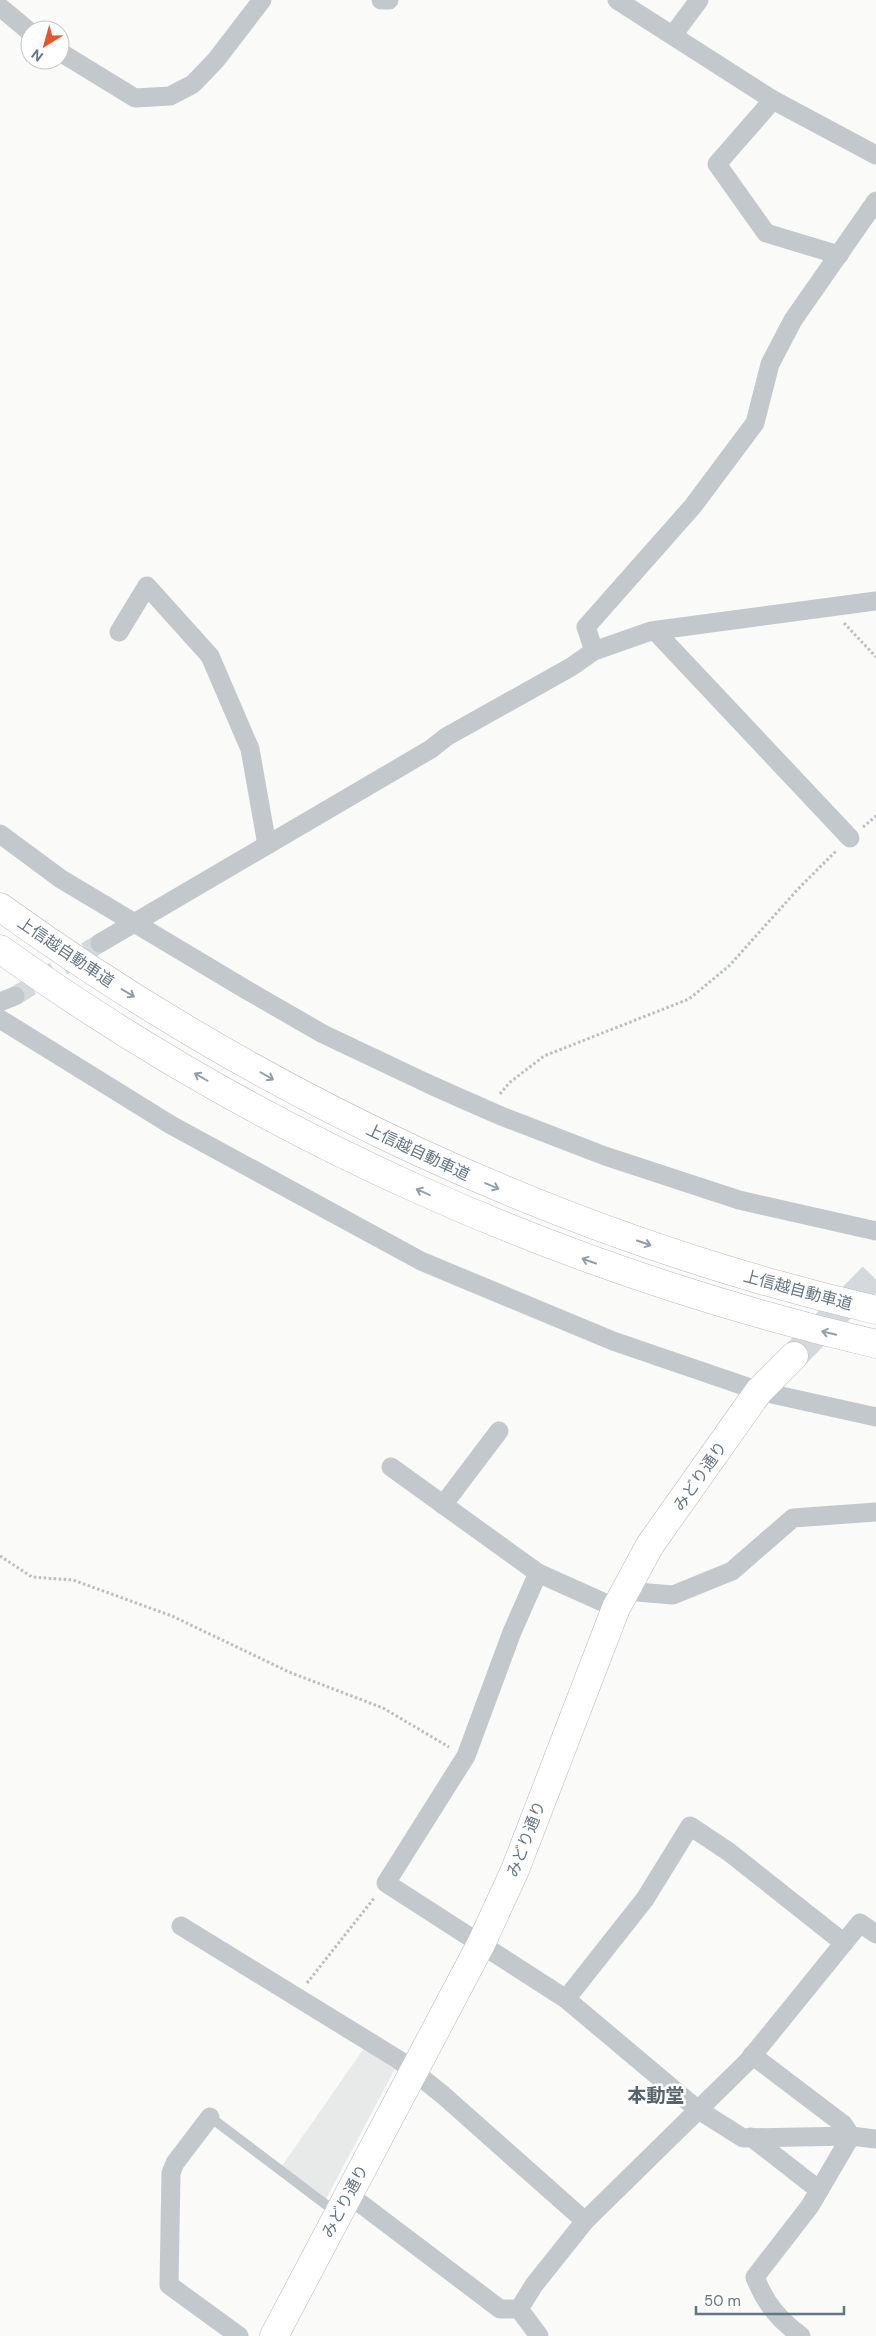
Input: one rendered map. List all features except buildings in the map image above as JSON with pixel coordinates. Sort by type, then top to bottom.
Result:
[{"type":"main road","name":"上信越自動車道","points":[[0,907],[106,980],[191,1031],[281,1083],[384,1137],[493,1186],[598,1227],[706,1264],[818,1296],[876,1310]]},
{"type":"main road","name":"上信越自動車道","points":[[0,949],[91,1010],[271,1117],[373,1169],[483,1219],[586,1259],[694,1296],[806,1328],[876,1344]]},
{"type":"main road","name":"みどり通り","points":[[274,2336],[481,1944],[516,1870],[621,1599],[650,1544],[759,1391],[794,1356]]},
{"type":"street","points":[[70,58],[135,98],[170,96],[193,84],[216,60],[262,0]]},
{"type":"street","points":[[381,0],[389,0]]},
{"type":"street","points":[[617,0],[772,100],[876,155]]},
{"type":"street","points":[[673,35],[699,0]]},
{"type":"street","points":[[0,7],[20,24]]},
{"type":"street","points":[[772,100],[717,164],[766,233],[838,255]]},
{"type":"street","points":[[594,651],[586,627],[693,506],[755,423],[770,364],[794,320],[876,201]]},
{"type":"street","points":[[119,632],[147,586],[210,656],[250,749],[267,845]]},
{"type":"street","points":[[100,943],[431,749],[446,737],[571,667],[594,651],[655,631],[876,602]]},
{"type":"street","points":[[655,631],[850,838]]},
{"type":"street","points":[[0,834],[61,879],[323,1034],[487,1110],[606,1156],[739,1200],[876,1231]]},
{"type":"street","points":[[0,1019],[170,1125],[421,1261],[612,1341],[759,1391],[876,1417]]},
{"type":"street","points":[[443,1505],[498,1431]]},
{"type":"street","points":[[392,1467],[538,1572],[621,1599],[673,1595],[732,1571],[793,1518],[876,1512]]},
{"type":"street","points":[[538,1572],[512,1632],[466,1756],[386,1883],[566,1998],[697,2109],[743,2138],[850,2136],[876,2139]]},
{"type":"street","points":[[566,1998],[645,1899],[690,1826],[729,1852],[844,1943]]},
{"type":"street","points":[[519,2309],[534,2285],[586,2221],[752,2055],[860,1923],[876,1934]]},
{"type":"street","points":[[181,1926],[399,2060],[443,2095],[586,2221]]},
{"type":"street","points":[[752,2055],[843,2124],[850,2136]]},
{"type":"street","points":[[210,2117],[175,2163],[171,2172],[169,2285],[239,2336]]},
{"type":"street","points":[[801,2336],[784,2324],[763,2298],[756,2277],[810,2206],[850,2136]]},
{"type":"street","points":[[751,2137],[818,2190]]},
{"type":"street","points":[[343,2204],[500,2309],[519,2309]]},
{"type":"street","points":[[519,2309],[539,2336]]},
{"type":"lane","points":[[210,2117],[343,2204]]},
{"type":"path","points":[[836,607],[846,628],[876,657]]},
{"type":"path","points":[[487,1110],[510,1083],[544,1056],[690,999],[729,966],[798,889],[850,838],[876,816]]},
{"type":"path","points":[[0,1556],[32,1577],[73,1580],[172,1616],[289,1672],[383,1708],[466,1756]]},
{"type":"path","points":[[297,1996],[386,1883]]},
{"type":"shaded area","points":[[367,2044],[397,2065],[326,2199],[282,2166]]},
{"type":"tunnel","points":[[15,996],[100,943]]},
{"type":"tunnel","points":[[794,1356],[876,1273]]},
{"type":"district","name":"本動堂","points":[[656,2095]]}]
